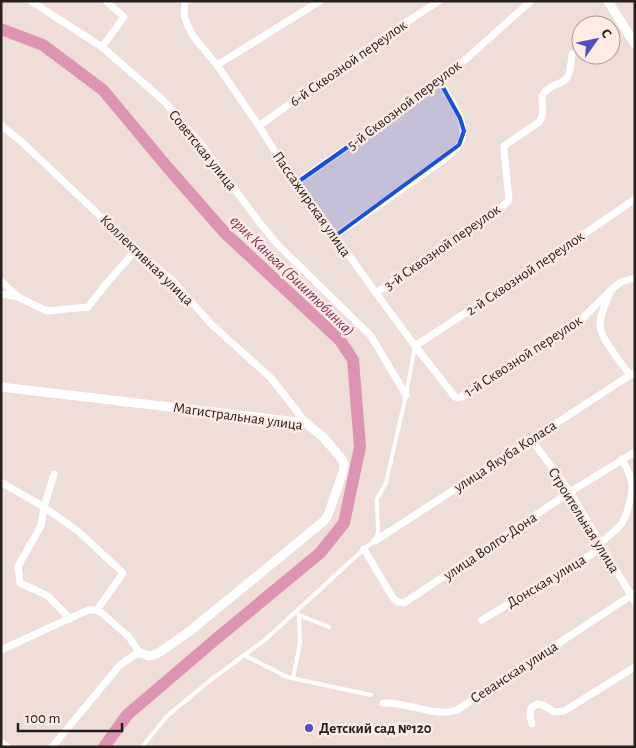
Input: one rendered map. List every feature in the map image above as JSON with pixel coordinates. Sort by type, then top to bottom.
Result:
[{"type":"street","name":"Советская улица","points":[[31,1],[102,48],[164,102],[204,148],[278,245],[371,336],[406,395]]},
{"type":"street","points":[[102,48],[124,17],[106,1]]},
{"type":"street","points":[[185,4],[192,1]]},
{"type":"street","points":[[217,65],[320,1]]},
{"type":"street","name":"6-й Сквозной переулок","points":[[258,126],[380,39],[439,1]]},
{"type":"street","name":"5-й Сквозной переулок","points":[[295,184],[440,82],[531,1]]},
{"type":"street","points":[[608,1],[635,44]]},
{"type":"street","name":"Пассажирская улица","points":[[185,4],[184,16],[193,36],[217,65],[295,184],[415,346],[452,394],[458,398]]},
{"type":"street","name":"3-й Сквозной переулок","points":[[376,293],[509,200],[504,146],[538,122],[543,114],[542,96],[548,88],[566,79],[571,59]]},
{"type":"street","points":[[335,236],[444,159],[459,145],[464,131],[460,118],[440,82]]},
{"type":"street","name":"Коллективная улица","points":[[1,126],[24,144],[136,250],[173,282],[211,324],[271,378],[306,423]]},
{"type":"street","name":"2-й Сквозной переулок","points":[[415,346],[548,259],[635,199]]},
{"type":"street","points":[[1,294],[18,297],[48,310],[88,307],[136,250]]},
{"type":"street","name":"1-й Сквозной переулок","points":[[458,398],[580,321],[621,282],[635,278]]},
{"type":"street","points":[[1,281],[18,297]]},
{"type":"street","points":[[611,290],[601,318],[602,336],[632,374]]},
{"type":"street","name":"улица Якуба Коласа","points":[[375,541],[632,374]]},
{"type":"street","name":"Магистральная улица","points":[[1,387],[306,423],[323,437],[342,459],[344,469],[326,518],[190,631],[154,655],[148,656],[139,652]]},
{"type":"street","name":"Строительная улица","points":[[531,439],[570,492],[633,597]]},
{"type":"street","name":"улица Волго-Дона","points":[[364,549],[393,598],[398,602],[404,603],[570,492],[635,452]]},
{"type":"street","name":"Донская улица","points":[[482,620],[592,554],[600,543],[622,523],[632,496],[633,486],[631,477],[622,459]]},
{"type":"street","points":[[54,474],[44,507],[41,526],[18,566],[20,582],[48,596],[70,619]]},
{"type":"street","points":[[1,482],[44,507],[79,532],[123,573],[97,610]]},
{"type":"street","name":"Севанская улица","points":[[383,703],[393,702],[447,713],[457,710],[633,597]]},
{"type":"street","points":[[1,650],[88,610],[97,610],[129,637],[139,652],[120,665],[52,747]]},
{"type":"street","points":[[532,724],[530,717],[531,708],[537,704],[554,712],[564,711],[635,667]]},
{"type":"street","points":[[1,742],[8,747]]},
{"type":"lane","points":[[142,747],[167,716],[297,614],[364,549],[375,541],[378,532],[377,499],[386,483],[415,346]]},
{"type":"lane","points":[[297,614],[329,627]]},
{"type":"lane","points":[[293,678],[300,643],[297,614]]},
{"type":"lane","points":[[244,655],[287,677],[370,696]]},
{"type":"highlighted area","points":[[440,82],[460,118],[464,131],[459,145],[335,236],[295,184]]},
{"type":"waterway","name":"ерик Каньга (Биштюбинка)","points":[[1,29],[43,45],[103,90],[225,233],[340,340],[353,360],[360,447],[344,523],[320,553],[127,715],[104,747]]},
{"type":"place","name":"Детский сад №120","points":[[309,728]]}]
